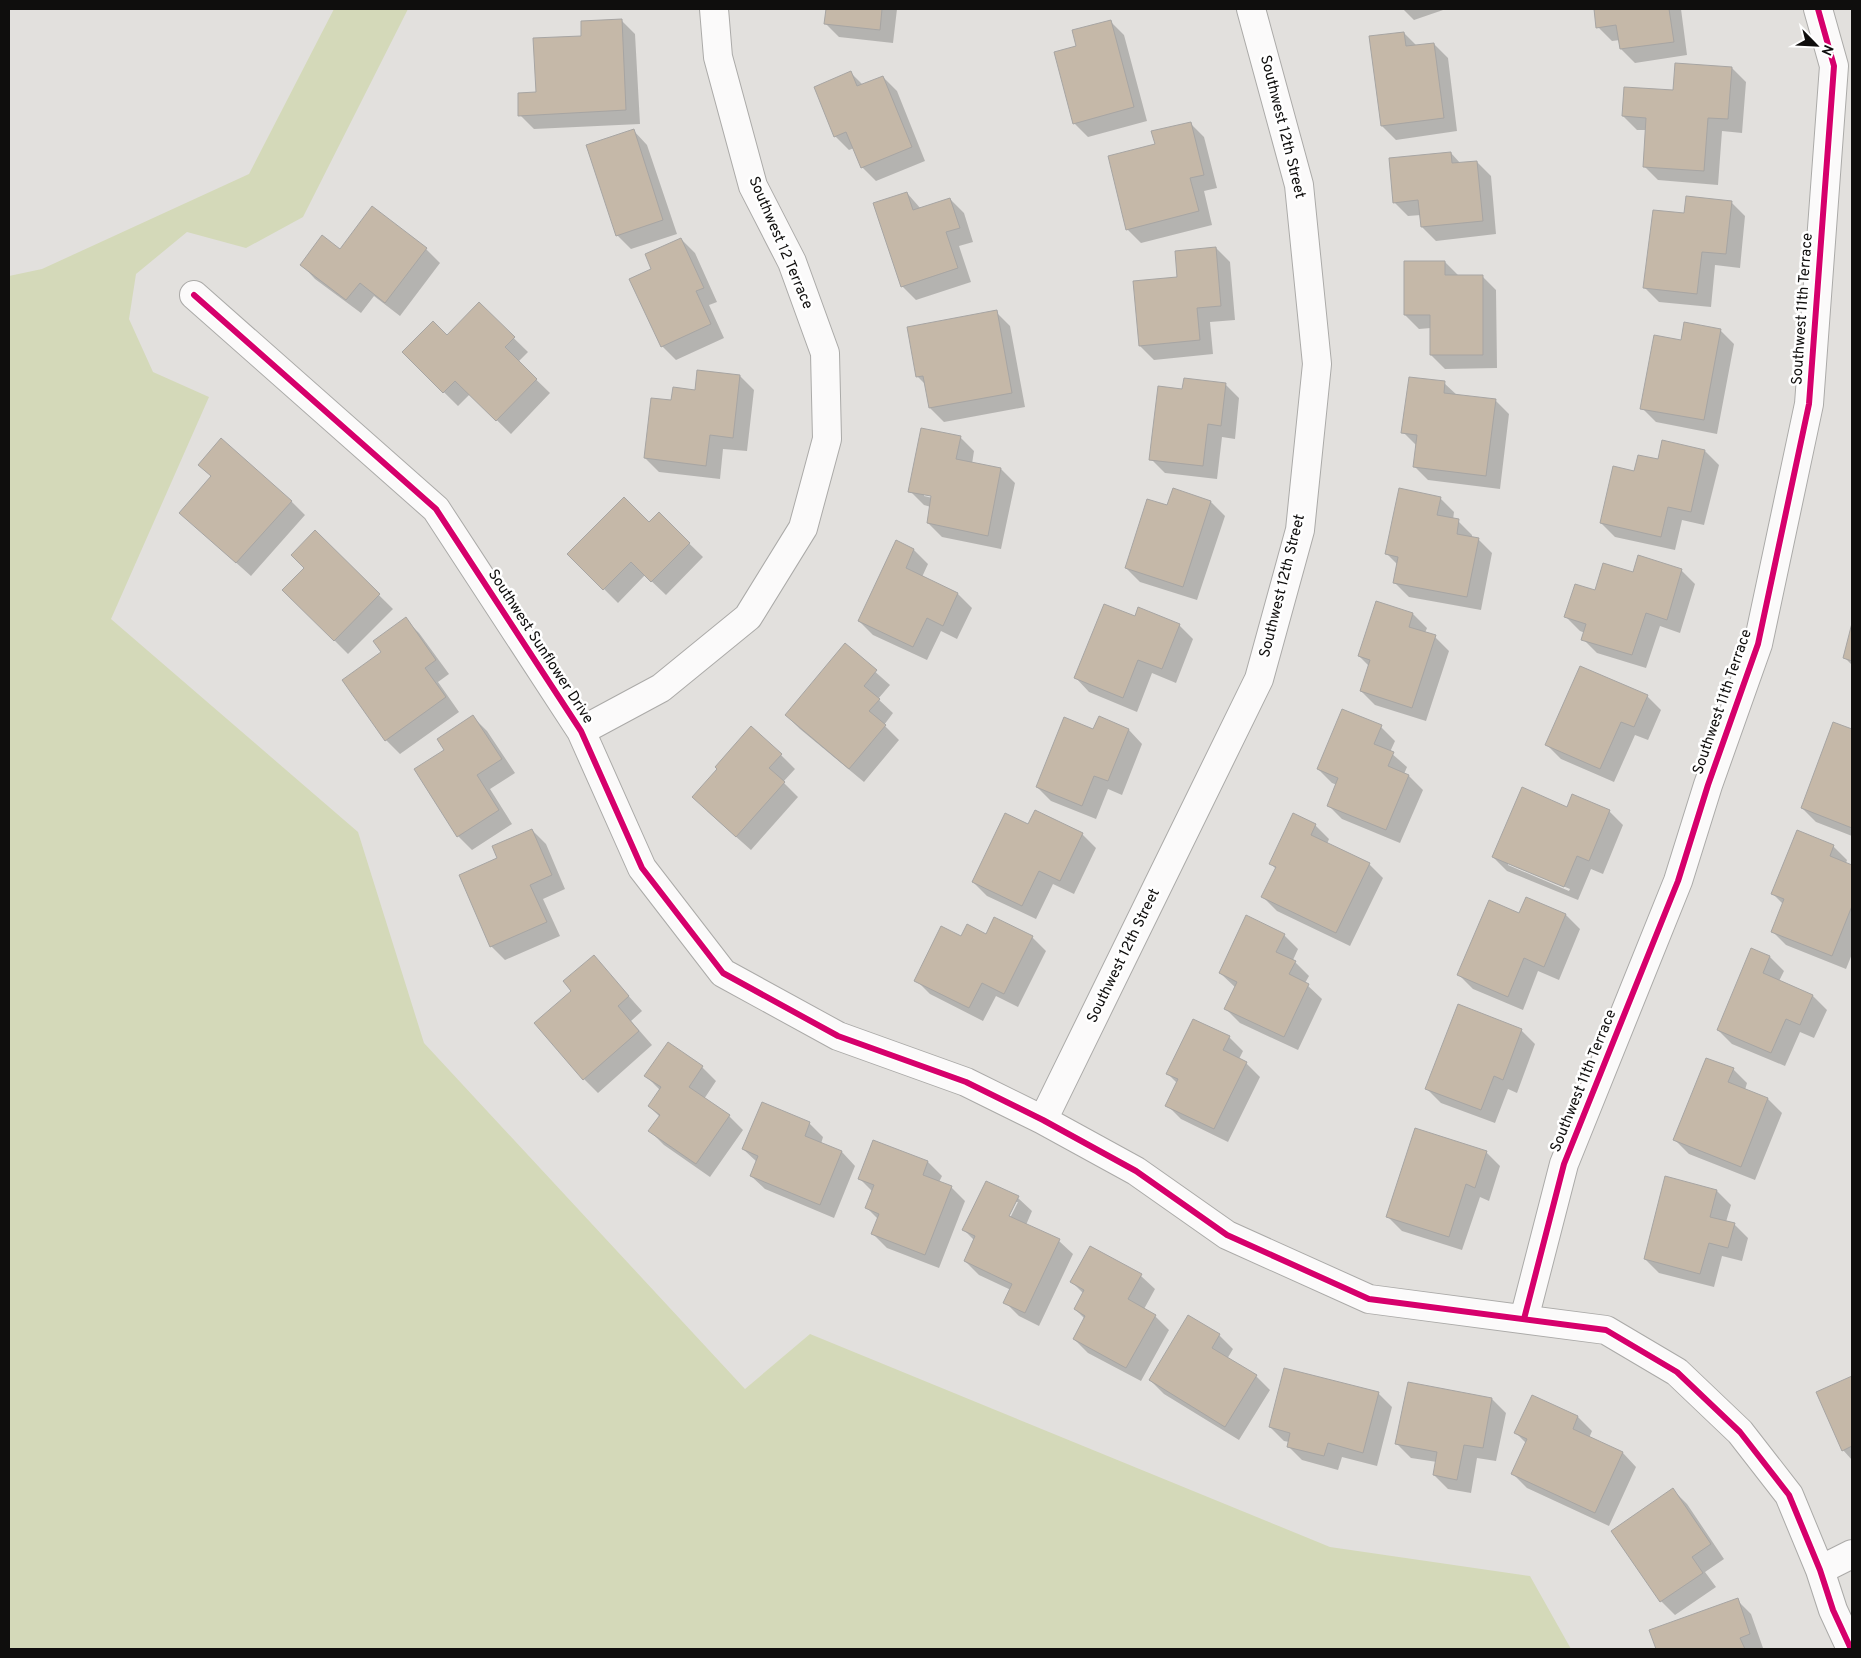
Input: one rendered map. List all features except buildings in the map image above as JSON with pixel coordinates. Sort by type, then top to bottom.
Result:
[{"type":"street","name":"Southwest 12 Terrace","points":[[581,731],[661,688],[748,617],[804,528],[827,439],[825,353],[792,262],[753,186],[718,58],[714,9]]},
{"type":"street","name":"Southwest 12th Street","points":[[1042,1120],[1259,679],[1300,530],[1317,364],[1299,184],[1251,9]]},
{"type":"street","name":"Southwest 11th Terrace","points":[[1524,1319],[1564,1164],[1678,881],[1708,785],[1758,644],[1809,404],[1834,66],[1818,9]]},
{"type":"street","name":"Southwest Sunflower Drive","points":[[194,295],[436,509],[581,731],[642,868],[723,973],[838,1036],[966,1082],[1042,1120],[1136,1171],[1227,1235],[1369,1299],[1606,1330],[1677,1372],[1740,1432],[1789,1495],[1820,1570],[1833,1610],[1851,1649]]},
{"type":"street","points":[[1820,1570],[1852,1554]]},
{"type":"green space","points":[[334,9],[408,9],[303,217],[246,248],[187,232],[136,274],[129,319],[153,372],[209,397],[111,619],[358,832],[424,1043],[745,1389],[810,1334],[1330,1547],[1530,1576],[1571,1649],[9,1649],[9,276],[42,269],[249,174]]},
{"type":"cycle path","points":[[1524,1319],[1564,1164],[1678,881],[1708,785],[1758,644],[1809,404],[1834,66],[1818,9]]},
{"type":"cycle path","points":[[194,295],[436,509],[581,731],[642,868],[723,973],[838,1036],[966,1082],[1043,1120],[1136,1171],[1227,1235],[1369,1299],[1606,1330],[1677,1372],[1740,1432],[1789,1495],[1820,1570],[1833,1610],[1851,1649]]}]
